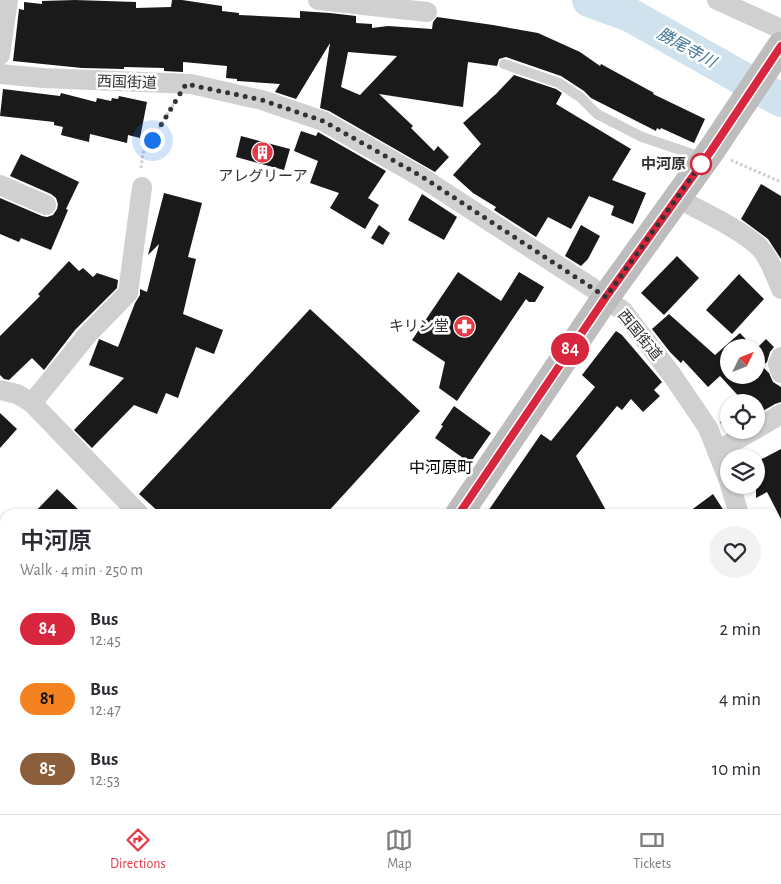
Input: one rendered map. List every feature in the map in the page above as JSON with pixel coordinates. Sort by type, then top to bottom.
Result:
[{"type":"main road","points":[[462,509],[606,297],[708,155],[781,46]]},
{"type":"street","points":[[0,55],[8,0]]},
{"type":"street","points":[[318,0],[427,12]]},
{"type":"street","points":[[717,0],[781,29]]},
{"type":"street","name":"西国街道","points":[[0,74],[42,78],[186,84],[262,100],[323,121],[421,176],[606,297],[623,311],[672,375],[708,428],[720,458]]},
{"type":"street","points":[[0,185],[46,205]]},
{"type":"street","points":[[32,403],[88,334],[128,293],[142,188]]},
{"type":"street","points":[[677,198],[744,235],[760,248],[772,267],[781,289]]},
{"type":"street","points":[[781,357],[778,364],[781,373]]},
{"type":"street","points":[[0,390],[17,394],[32,403],[134,509]]},
{"type":"street","points":[[765,423],[781,414]]},
{"type":"street","points":[[717,451],[738,439]]},
{"type":"street","points":[[733,494],[737,509]]},
{"type":"lane","points":[[504,64],[559,83],[580,97],[597,114],[642,137],[708,155]]},
{"type":"path","points":[[142,188],[140,172],[143,154],[186,84]]},
{"type":"path","points":[[708,155],[781,182]]},
{"type":"building","points":[[172,0],[182,0],[222,6],[222,11],[239,13],[239,15],[300,18],[300,11],[356,16],[356,23],[372,24],[372,28],[388,26],[432,29],[433,22],[437,17],[538,33],[580,52],[600,66],[601,64],[653,94],[705,119],[694,143],[661,128],[660,130],[657,128],[656,131],[591,98],[584,91],[561,76],[506,57],[499,59],[497,66],[468,62],[463,107],[379,94],[413,126],[411,128],[434,151],[438,146],[449,157],[435,172],[329,111],[320,108],[330,43],[296,99],[275,92],[280,84],[237,81],[237,79],[226,78],[227,66],[183,62],[183,72],[164,71],[164,68],[82,68],[13,61],[19,9],[24,10],[24,2],[42,4],[42,1],[136,2],[136,8],[171,7]],"holes":[[[348,52],[397,56],[360,95],[341,87]]]},
{"type":"building","points":[[514,75],[556,89],[562,93],[556,104],[631,149],[612,180],[646,193],[633,224],[611,215],[614,206],[589,196],[571,229],[548,217],[536,237],[494,210],[496,207],[473,193],[453,175],[481,144],[463,123]]},
{"type":"building","points":[[3,89],[60,96],[61,93],[96,102],[97,98],[111,101],[112,98],[118,99],[119,96],[147,102],[140,138],[128,135],[127,143],[90,134],[89,142],[61,135],[63,127],[54,125],[54,122],[0,116]]},
{"type":"building","points":[[301,131],[316,136],[318,132],[386,171],[368,198],[379,205],[365,229],[330,208],[339,193],[310,183],[318,161],[294,151]]},
{"type":"building","name":"アレグリーア","points":[[241,136],[290,149],[284,170],[236,157]]},
{"type":"building","points":[[21,154],[79,182],[66,209],[68,210],[51,250],[21,238],[19,242],[0,234],[0,198],[47,217],[53,215],[57,209],[56,198],[51,194],[10,176]]},
{"type":"building","points":[[761,184],[781,196],[781,259],[768,239],[741,219]]},
{"type":"building","points":[[164,193],[202,203],[188,257],[196,259],[183,314],[223,330],[214,354],[196,347],[178,398],[166,393],[157,414],[134,405],[92,448],[74,430],[124,378],[89,365],[99,339],[118,347],[140,295],[140,289],[147,292],[159,244],[148,255]]},
{"type":"building","points":[[422,194],[457,217],[444,240],[408,220]]},
{"type":"building","points":[[379,225],[390,233],[383,245],[371,238]]},
{"type":"building","points":[[581,225],[600,236],[588,259],[581,266],[565,256]]},
{"type":"building","points":[[677,256],[699,278],[664,315],[641,293]]},
{"type":"building","points":[[69,261],[79,271],[83,268],[93,277],[97,273],[118,280],[117,288],[75,330],[44,370],[32,358],[9,380],[4,379],[0,375],[0,336],[40,296],[38,294]]},
{"type":"building","points":[[458,272],[501,301],[519,272],[544,287],[535,302],[529,302],[526,299],[457,401],[439,388],[445,362],[412,340]]},
{"type":"building","points":[[739,274],[764,299],[732,334],[706,310]]},
{"type":"building","points":[[310,309],[420,411],[331,509],[156,509],[139,494]]},
{"type":"building","points":[[669,314],[715,355],[720,351],[720,376],[708,387],[683,360],[681,363],[670,352],[652,329]]},
{"type":"building","points":[[616,331],[622,335],[662,382],[654,390],[660,396],[643,412],[631,399],[622,410],[617,406],[576,456],[605,509],[489,509],[541,434],[551,441],[595,387],[582,375]]},
{"type":"building","points":[[740,333],[746,339],[733,339]]},
{"type":"building","points":[[766,339],[774,347],[770,352],[765,364]]},
{"type":"building","points":[[765,369],[773,382],[781,387],[781,402],[765,410],[765,394],[737,394],[727,384],[765,384]]},
{"type":"building","points":[[454,406],[491,433],[470,463],[435,438]]},
{"type":"building","points":[[0,413],[17,429],[0,448]]},
{"type":"building","points":[[781,449],[781,509],[776,509],[767,492],[765,493],[765,457]]},
{"type":"building","points":[[57,489],[78,509],[38,509]]},
{"type":"building","points":[[713,494],[723,509],[693,509]]},
{"type":"waterway","name":"勝尾寺川","points":[[589,0],[630,15],[781,100]]},
{"type":"bus line","name":"84","points":[[462,509],[606,297],[711,151],[781,46]]},
{"type":"place","name":"アレグリーア","points":[[263,153]]},
{"type":"place","name":"中河原","points":[[701,164]]},
{"type":"place","name":"キリン堂","points":[[465,326]]},
{"type":"district","name":"中河原町","points":[[441,467]]},
{"type":"route","points":[[152,140],[186,84],[262,100],[323,121],[421,176],[606,297],[701,164]]}]
